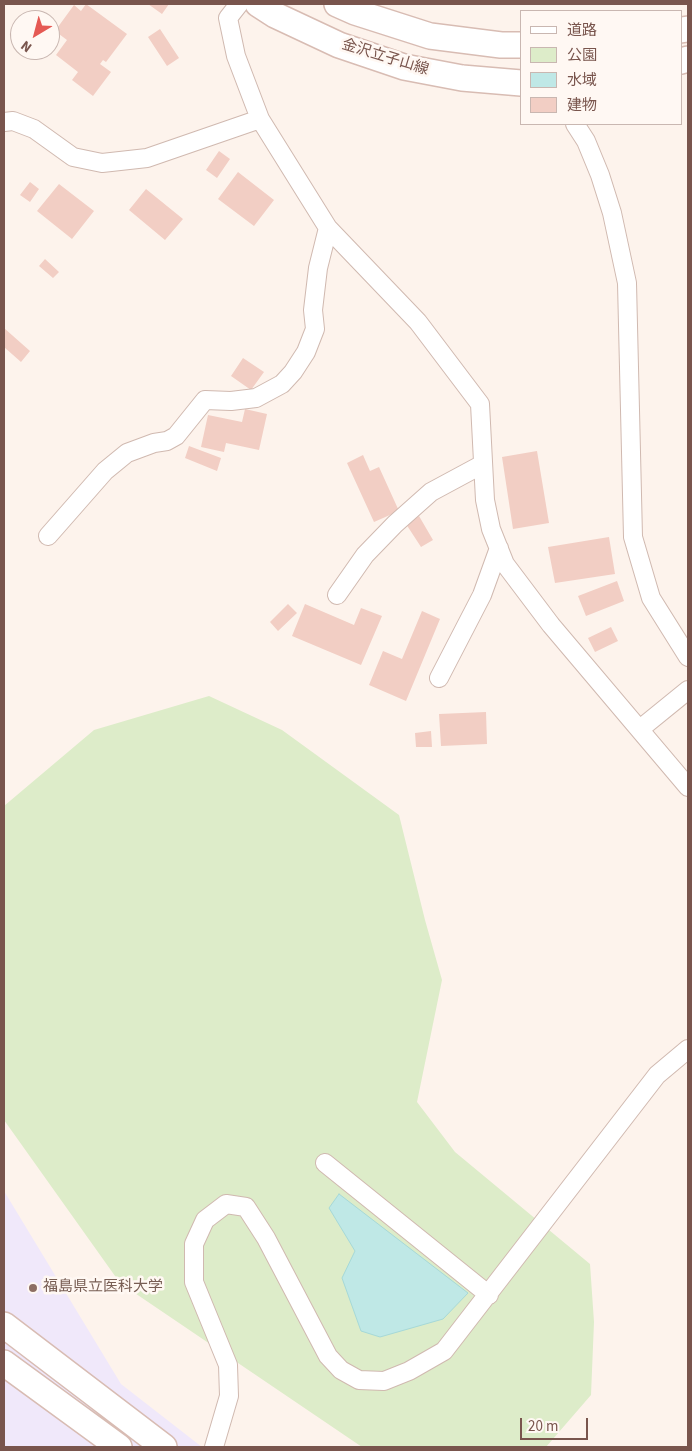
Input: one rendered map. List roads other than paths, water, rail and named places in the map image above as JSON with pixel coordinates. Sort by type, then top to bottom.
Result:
[{"type":"street","points":[[239,4],[228,18],[236,56],[260,119],[328,228],[418,322],[480,404],[485,500],[491,529],[505,564],[551,625],[688,787]]},
{"type":"street","name":"金沢立子山線","points":[[258,4],[275,15],[338,45],[404,67],[462,78],[520,83]]},
{"type":"street","points":[[337,4],[354,12],[430,36],[501,45],[520,45]]},
{"type":"street","points":[[4,122],[13,121],[34,129],[73,157],[102,163],[148,158],[260,119]]},
{"type":"street","points":[[576,125],[586,141],[600,175],[612,213],[627,283],[633,537],[651,598],[688,657]]},
{"type":"street","points":[[48,536],[105,471],[127,453],[154,443],[167,441],[176,436],[205,400],[231,401],[256,398],[282,384],[294,372],[306,352],[315,329],[313,310],[318,268],[328,228]]},
{"type":"street","points":[[337,595],[365,555],[395,524],[431,492],[483,464]]},
{"type":"street","points":[[439,678],[482,595],[499,548]]},
{"type":"street","points":[[640,729],[688,690]]},
{"type":"street","points":[[214,1447],[229,1396],[228,1365],[194,1282],[194,1244],[204,1220],[226,1204],[246,1207],[266,1238],[328,1356],[341,1370],[359,1380],[384,1380],[409,1371],[444,1352],[657,1075],[688,1049]]},
{"type":"street","points":[[325,1162],[489,1295]]},
{"type":"street","points":[[4,1325],[164,1447]]},
{"type":"street","points":[[4,1363],[119,1447]]},
{"type":"street","points":[[4,1375],[55,1410],[64,1413],[72,1412]]},
{"type":"water","points":[[339,1194],[468,1293],[443,1319],[380,1337],[361,1331],[342,1278],[355,1251],[329,1208]]},
{"type":"place","name":"福島県立医科大学","points":[[33,1288]]}]
